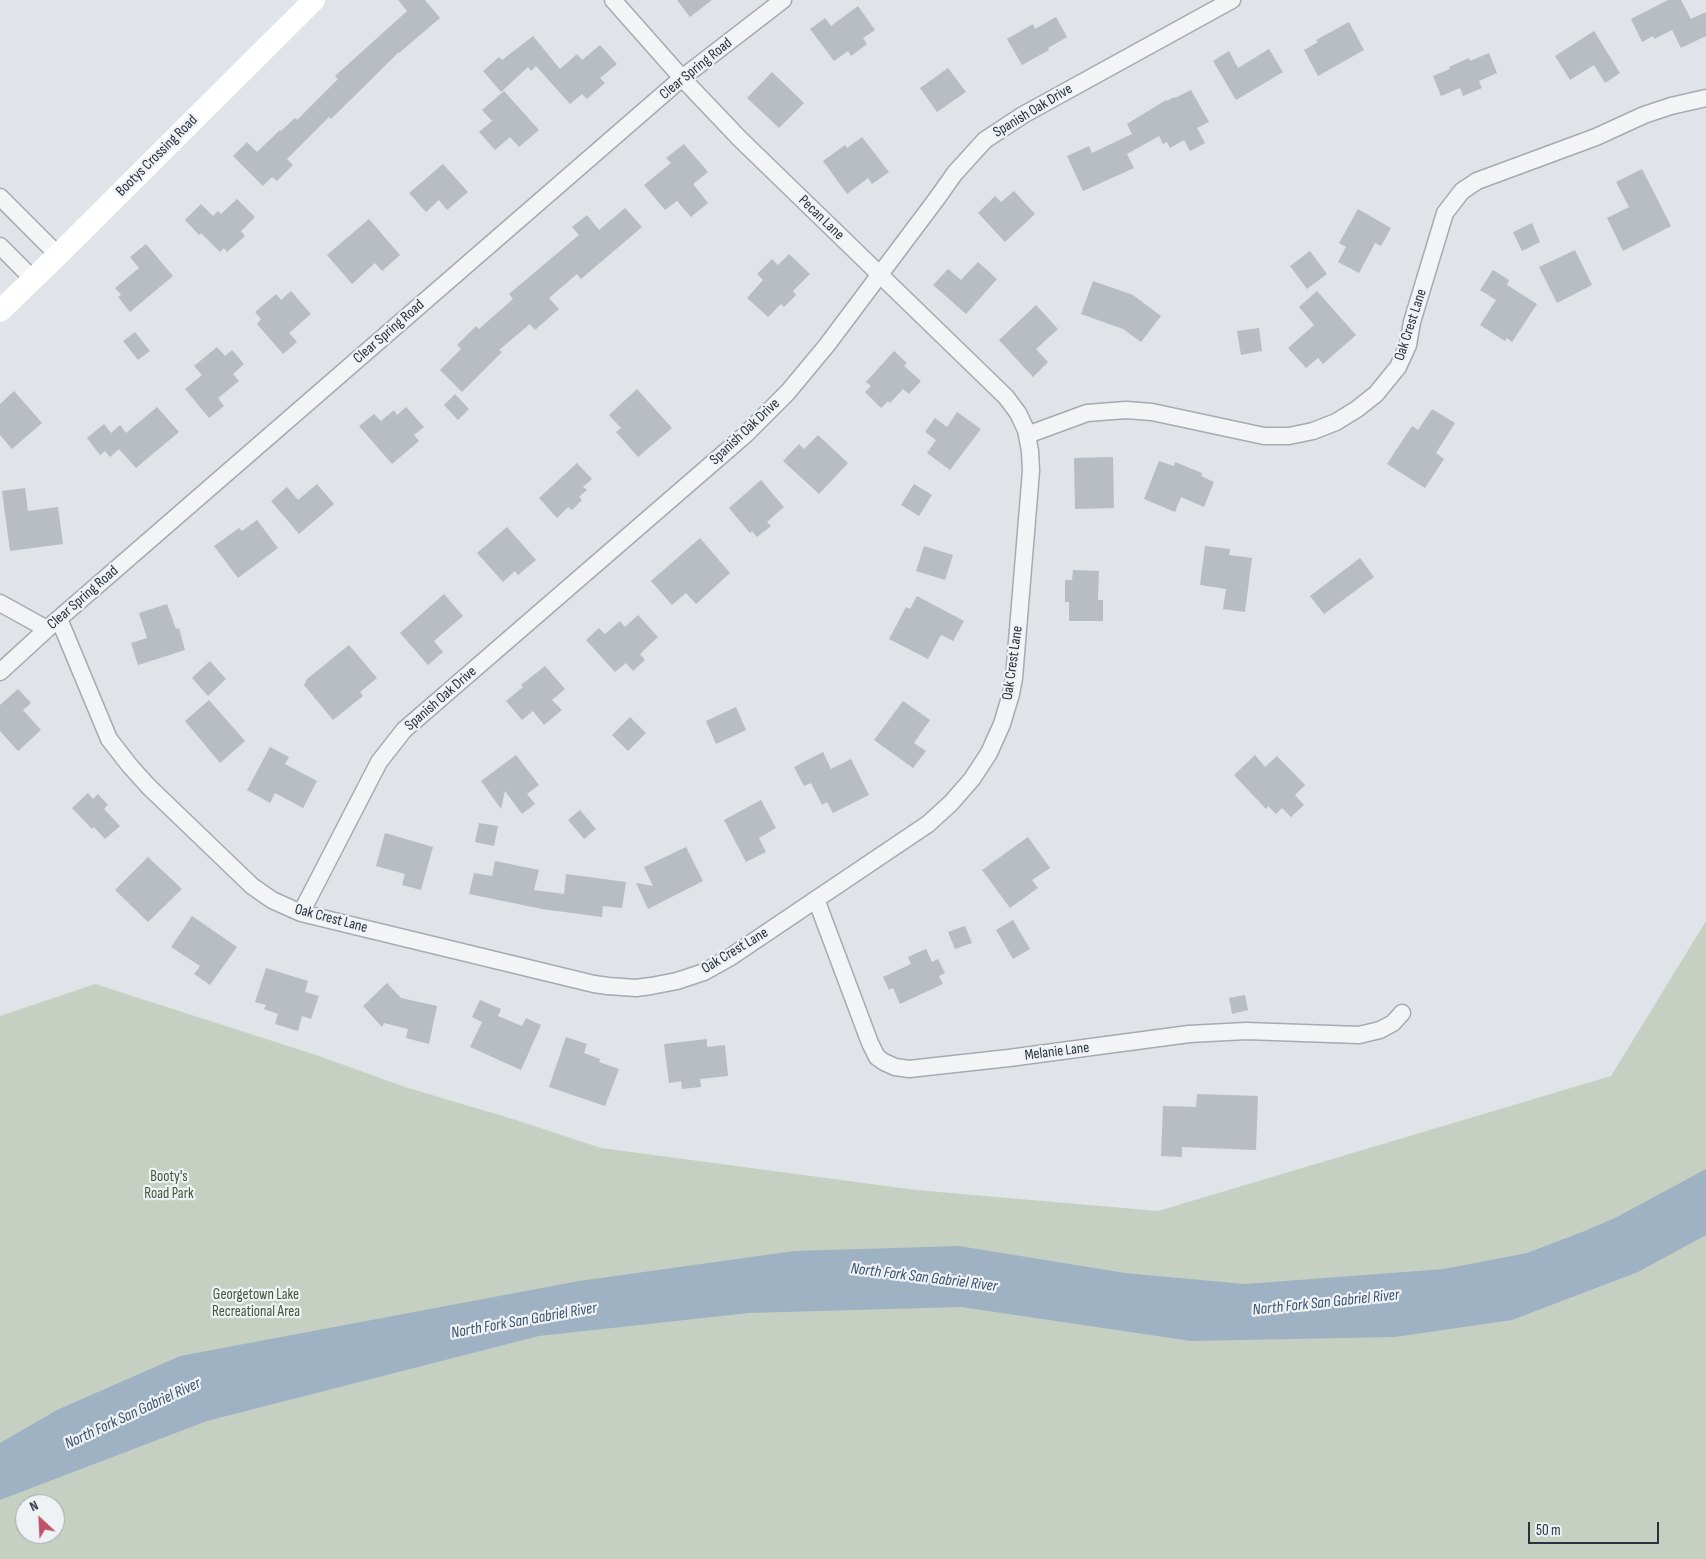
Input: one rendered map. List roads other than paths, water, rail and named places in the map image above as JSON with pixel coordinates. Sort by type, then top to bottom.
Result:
[{"type":"street","name":"Bootys Crossing Road","points":[[0,311],[314,0]]},
{"type":"street","name":"Pecan Lane","points":[[613,0],[682,78],[740,139],[1006,397],[1018,413],[1027,435]]},
{"type":"street","name":"Clear Spring Road","points":[[0,672],[682,78],[783,0]]},
{"type":"street","name":"Spanish Oak Drive","points":[[301,913],[379,762],[404,730],[745,435],[794,385],[827,345],[971,154],[997,131],[1023,115],[1232,0]]},
{"type":"street","name":"Oak Crest Lane","points":[[53,624],[109,739],[130,766],[252,886],[272,900],[301,913],[594,984],[636,988],[664,984],[704,972],[729,958],[928,824],[951,803],[972,779],[989,752],[1002,724],[1014,678],[1031,471],[1027,435],[1086,413],[1126,410],[1152,412],[1264,436],[1289,436],[1313,431],[1336,422],[1376,394],[1398,366],[1408,345],[1412,322],[1445,213],[1462,191],[1477,181],[1596,137],[1644,115],[1671,106],[1706,98]]},
{"type":"street","points":[[0,197],[58,255]]},
{"type":"street","points":[[0,246],[33,279]]},
{"type":"street","points":[[0,603],[53,624]]},
{"type":"street","name":"Melanie Lane","points":[[816,899],[870,1044],[877,1057],[895,1067],[909,1069],[1189,1034],[1246,1031],[1359,1035],[1380,1030],[1393,1023],[1402,1014]]},
{"type":"water","name":"North Fork San Gabriel River","points":[[1706,1169],[1706,1235],[1638,1272],[1512,1320],[1395,1337],[1191,1341],[961,1307],[749,1313],[539,1336],[207,1421],[0,1500],[0,1443],[57,1410],[180,1356],[579,1281],[794,1251],[959,1246],[1125,1273],[1245,1284],[1444,1269],[1527,1253],[1615,1218]]},
{"type":"park label","name":"Booty's Road Park","points":[[169,1186]]},
{"type":"park label","name":"Georgetown Lake Recreational Area","points":[[256,1304]]}]
